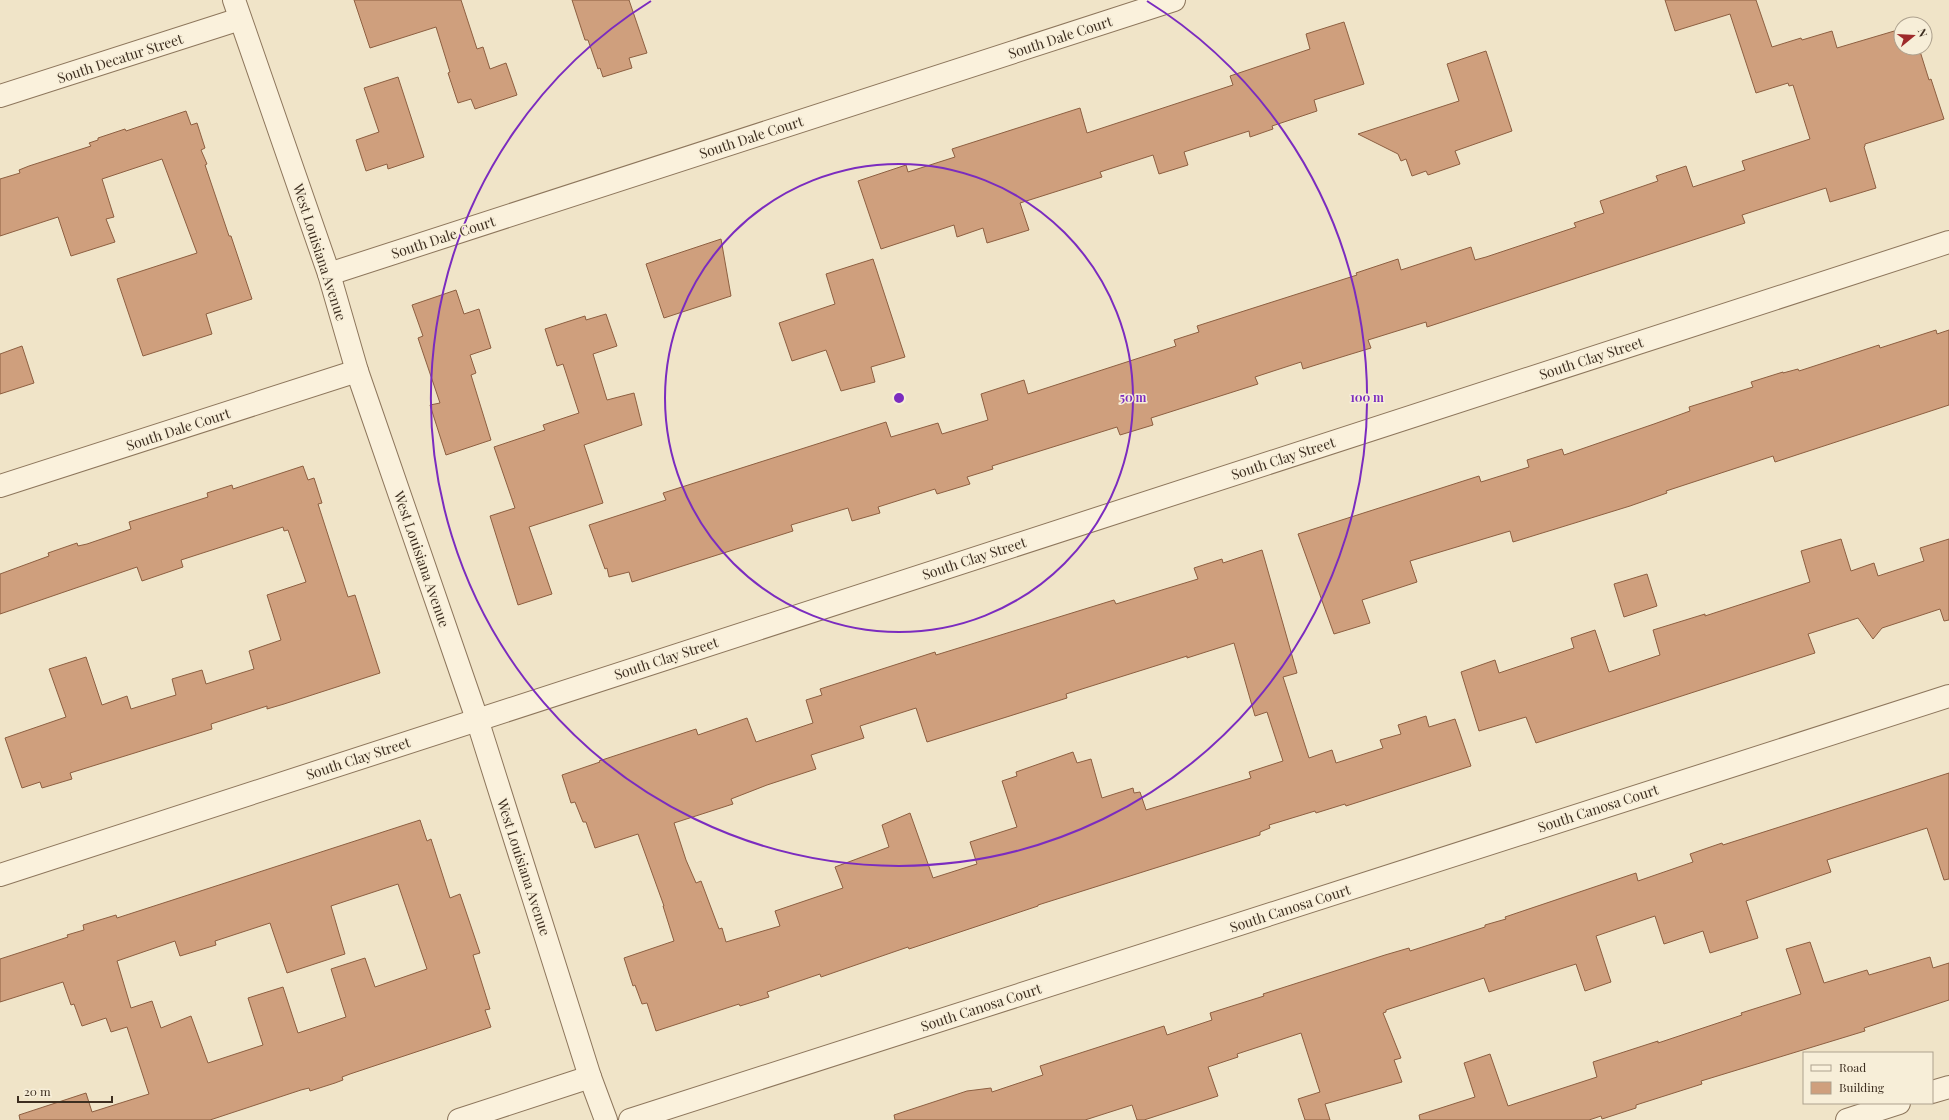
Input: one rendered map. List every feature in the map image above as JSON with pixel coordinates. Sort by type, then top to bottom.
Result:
[{"type":"street","name":"South Dale Court","points":[[328,274],[1174,0]]},
{"type":"street","name":"West Louisiana Avenue","points":[[237,10],[328,274],[357,371],[477,719],[590,1077],[606,1120]]},
{"type":"street","name":"South Decatur Street","points":[[0,96],[237,10]]},
{"type":"street","name":"South Clay Street","points":[[0,875],[1949,242]]},
{"type":"street","name":"South Dale Court","points":[[0,486],[357,371]]},
{"type":"street","name":"South Canosa Court","points":[[630,1120],[1949,696]]},
{"type":"street","points":[[459,1120],[590,1077]]},
{"type":"street","points":[[1933,1092],[1949,1087]]},
{"type":"street","points":[[1847,1120],[1896,1104]]},
{"type":"building","points":[[354,0],[461,0],[477,49],[483,47],[490,69],[506,63],[517,95],[475,109],[471,99],[458,103],[448,73],[450,72],[436,27],[370,48]]},
{"type":"building","points":[[572,0],[629,0],[647,53],[629,58],[632,68],[603,77],[600,68],[598,69],[588,40],[585,40]]},
{"type":"building","points":[[1665,0],[1756,0],[1772,47],[1801,38],[1802,40],[1832,31],[1837,48],[1893,31],[1893,56],[1922,56],[1929,80],[1931,79],[1944,119],[1865,144],[1864,147],[1876,188],[1830,202],[1826,188],[1742,215],[1745,223],[1427,327],[1426,322],[1368,340],[1371,348],[1303,369],[1301,362],[1255,377],[1258,384],[1151,418],[1153,425],[1120,435],[1117,427],[992,466],[993,469],[967,477],[970,484],[937,494],[935,489],[878,507],[880,513],[852,521],[848,508],[791,525],[793,531],[632,582],[629,572],[609,577],[607,568],[605,569],[589,525],[666,500],[663,493],[886,422],[891,437],[938,423],[942,434],[988,420],[981,394],[1024,380],[1028,394],[1176,346],[1174,340],[1199,332],[1197,326],[1357,275],[1356,273],[1398,259],[1401,270],[1471,247],[1475,260],[1486,257],[1576,227],[1574,223],[1604,213],[1600,201],[1658,181],[1656,176],[1686,166],[1693,187],[1745,170],[1742,161],[1810,139],[1793,85],[1789,86],[1788,83],[1756,93],[1730,14],[1675,31]]},
{"type":"building","points":[[1344,22],[1364,84],[1314,100],[1317,111],[1272,126],[1273,129],[1250,137],[1249,131],[1184,152],[1188,165],[1159,174],[1153,155],[1100,172],[1102,177],[1020,203],[1029,230],[987,243],[983,228],[957,237],[954,225],[881,249],[858,181],[906,165],[908,172],[955,157],[952,149],[1080,108],[1087,133],[1233,85],[1230,76],[1310,49],[1306,34]]},
{"type":"building","points":[[1486,51],[1512,131],[1455,151],[1460,164],[1428,175],[1426,171],[1412,176],[1406,159],[1401,161],[1398,154],[1358,134],[1459,101],[1447,64]]},
{"type":"building","points":[[398,77],[424,157],[388,169],[387,164],[366,171],[356,140],[379,132],[364,88]]},
{"type":"building","points":[[186,111],[191,125],[197,123],[205,148],[201,150],[207,164],[205,165],[252,299],[206,314],[212,334],[143,356],[117,279],[197,253],[162,159],[102,179],[114,217],[106,219],[115,242],[71,256],[58,217],[0,236],[0,179],[20,173],[19,170],[29,166],[91,146],[89,143],[98,140],[98,138],[125,129],[126,131]]},
{"type":"building","points":[[721,239],[731,296],[664,318],[646,264]]},
{"type":"building","points":[[873,259],[905,357],[871,367],[875,382],[841,391],[826,350],[792,361],[779,323],[835,304],[826,274]]},
{"type":"building","points":[[456,290],[464,314],[479,309],[491,348],[470,355],[476,373],[471,375],[491,440],[446,455],[430,405],[440,403],[418,338],[423,336],[412,305]]},
{"type":"building","points":[[606,314],[617,346],[593,354],[607,400],[634,393],[642,425],[584,445],[603,503],[529,527],[552,594],[518,605],[490,516],[515,508],[494,447],[545,430],[543,425],[579,413],[563,364],[557,366],[545,329],[585,316],[586,320]]},
{"type":"building","points":[[1936,330],[1937,334],[1949,330],[1949,405],[1775,462],[1773,456],[1666,491],[1667,493],[1630,506],[1513,542],[1510,531],[1410,561],[1417,582],[1362,600],[1370,623],[1334,634],[1298,534],[1479,476],[1481,482],[1529,467],[1527,460],[1562,449],[1564,455],[1654,424],[1690,411],[1689,407],[1753,387],[1751,382],[1783,372],[1798,369],[1799,371],[1879,345],[1880,348]]},
{"type":"building","points":[[22,346],[34,383],[0,394],[0,354]]},
{"type":"building","points":[[303,466],[308,480],[314,478],[322,503],[318,504],[348,597],[355,595],[380,673],[284,704],[267,709],[267,706],[211,724],[212,729],[70,773],[72,779],[42,788],[40,782],[22,788],[5,738],[66,717],[49,669],[86,657],[102,705],[127,696],[131,709],[176,695],[172,679],[202,670],[206,684],[254,669],[249,651],[281,640],[267,595],[306,582],[288,530],[284,531],[283,527],[181,560],[183,567],[142,581],[137,567],[0,614],[0,574],[49,556],[48,553],[77,543],[78,546],[87,544],[131,529],[129,522],[208,497],[207,493],[232,485],[233,489]]},
{"type":"building","points":[[1841,539],[1851,571],[1874,563],[1878,576],[1924,561],[1920,548],[1949,539],[1949,620],[1944,621],[1940,609],[1882,628],[1873,639],[1858,618],[1808,634],[1815,653],[1536,743],[1526,717],[1479,731],[1461,672],[1495,660],[1499,673],[1574,648],[1571,638],[1595,630],[1609,672],[1660,655],[1653,630],[1705,614],[1705,616],[1810,582],[1801,551]]},
{"type":"building","points":[[1262,550],[1297,673],[1283,677],[1309,758],[1332,750],[1336,763],[1383,748],[1380,740],[1401,734],[1398,725],[1426,716],[1429,727],[1455,719],[1471,766],[1346,806],[1345,804],[1316,813],[1315,811],[1269,825],[1270,828],[1260,832],[1260,835],[1038,905],[909,949],[908,947],[821,977],[820,974],[767,992],[769,997],[740,1006],[739,1004],[656,1031],[647,1003],[642,1004],[635,985],[633,986],[624,958],[674,941],[664,906],[638,834],[595,848],[586,822],[583,822],[575,802],[571,803],[562,775],[600,762],[599,761],[696,729],[698,735],[747,718],[756,742],[813,723],[806,700],[822,695],[820,689],[935,652],[936,655],[1114,600],[1116,604],[1198,579],[1194,568],[1222,559],[1223,563]],"holes":[[[1234,643],[1255,716],[1267,712],[1283,761],[1249,772],[1251,778],[1146,810],[1140,792],[1134,793],[1133,788],[1102,798],[1091,759],[1077,763],[1073,752],[1016,772],[1017,776],[1002,781],[1017,827],[970,842],[977,864],[933,878],[910,813],[882,825],[889,847],[835,867],[843,888],[775,911],[780,926],[726,942],[722,928],[719,929],[701,881],[696,883],[686,860],[674,823],[733,804],[731,799],[767,785],[816,769],[811,755],[864,738],[860,726],[916,708],[927,742],[1067,698],[1066,694],[1187,656],[1187,658]]]},
{"type":"building","points":[[1647,574],[1657,606],[1624,617],[1614,584]]},
{"type":"building","points":[[1949,773],[1949,879],[1944,880],[1927,828],[1827,860],[1831,872],[1746,901],[1758,938],[1710,953],[1703,931],[1664,944],[1655,916],[1596,936],[1611,982],[1585,991],[1576,964],[1489,992],[1484,978],[1386,1010],[1386,1012],[1383,1013],[1401,1058],[1394,1060],[1402,1082],[1325,1104],[1330,1120],[1305,1120],[1298,1099],[1320,1092],[1301,1033],[1237,1054],[1238,1057],[1208,1067],[1218,1096],[1144,1120],[1137,1120],[1132,1105],[1085,1120],[895,1120],[894,1115],[967,1091],[991,1088],[992,1092],[1043,1075],[1040,1066],[1164,1026],[1167,1035],[1212,1020],[1210,1013],[1264,996],[1263,994],[1385,955],[1409,948],[1410,951],[1485,927],[1485,925],[1506,919],[1505,917],[1636,873],[1638,881],[1693,862],[1690,854],[1722,843],[1723,845]]},
{"type":"building","points":[[420,820],[427,841],[431,839],[450,898],[460,894],[480,953],[473,955],[490,1009],[485,1010],[491,1027],[350,1074],[342,1077],[343,1080],[335,1083],[310,1091],[309,1088],[301,1090],[210,1120],[20,1120],[19,1115],[86,1093],[92,1112],[149,1094],[127,1027],[111,1032],[106,1018],[82,1026],[74,1004],[71,1005],[63,982],[0,1002],[0,959],[68,937],[67,935],[84,930],[83,925],[116,915],[117,918]],"holes":[[[398,884],[427,969],[375,987],[365,958],[331,969],[346,1017],[298,1033],[283,987],[248,998],[263,1045],[208,1063],[191,1016],[161,1028],[152,1001],[131,1008],[117,961],[175,941],[180,956],[216,945],[215,941],[270,923],[287,973],[345,954],[331,906]]]},
{"type":"building","points":[[1810,942],[1824,983],[1867,970],[1869,975],[1930,957],[1933,968],[1949,963],[1949,1000],[1864,1028],[1865,1031],[1701,1081],[1702,1084],[1636,1105],[1636,1108],[1602,1119],[1601,1116],[1589,1120],[1420,1120],[1419,1115],[1475,1097],[1464,1063],[1490,1054],[1508,1106],[1597,1077],[1593,1062],[1658,1041],[1658,1043],[1742,1015],[1741,1013],[1801,994],[1786,949]]}]
